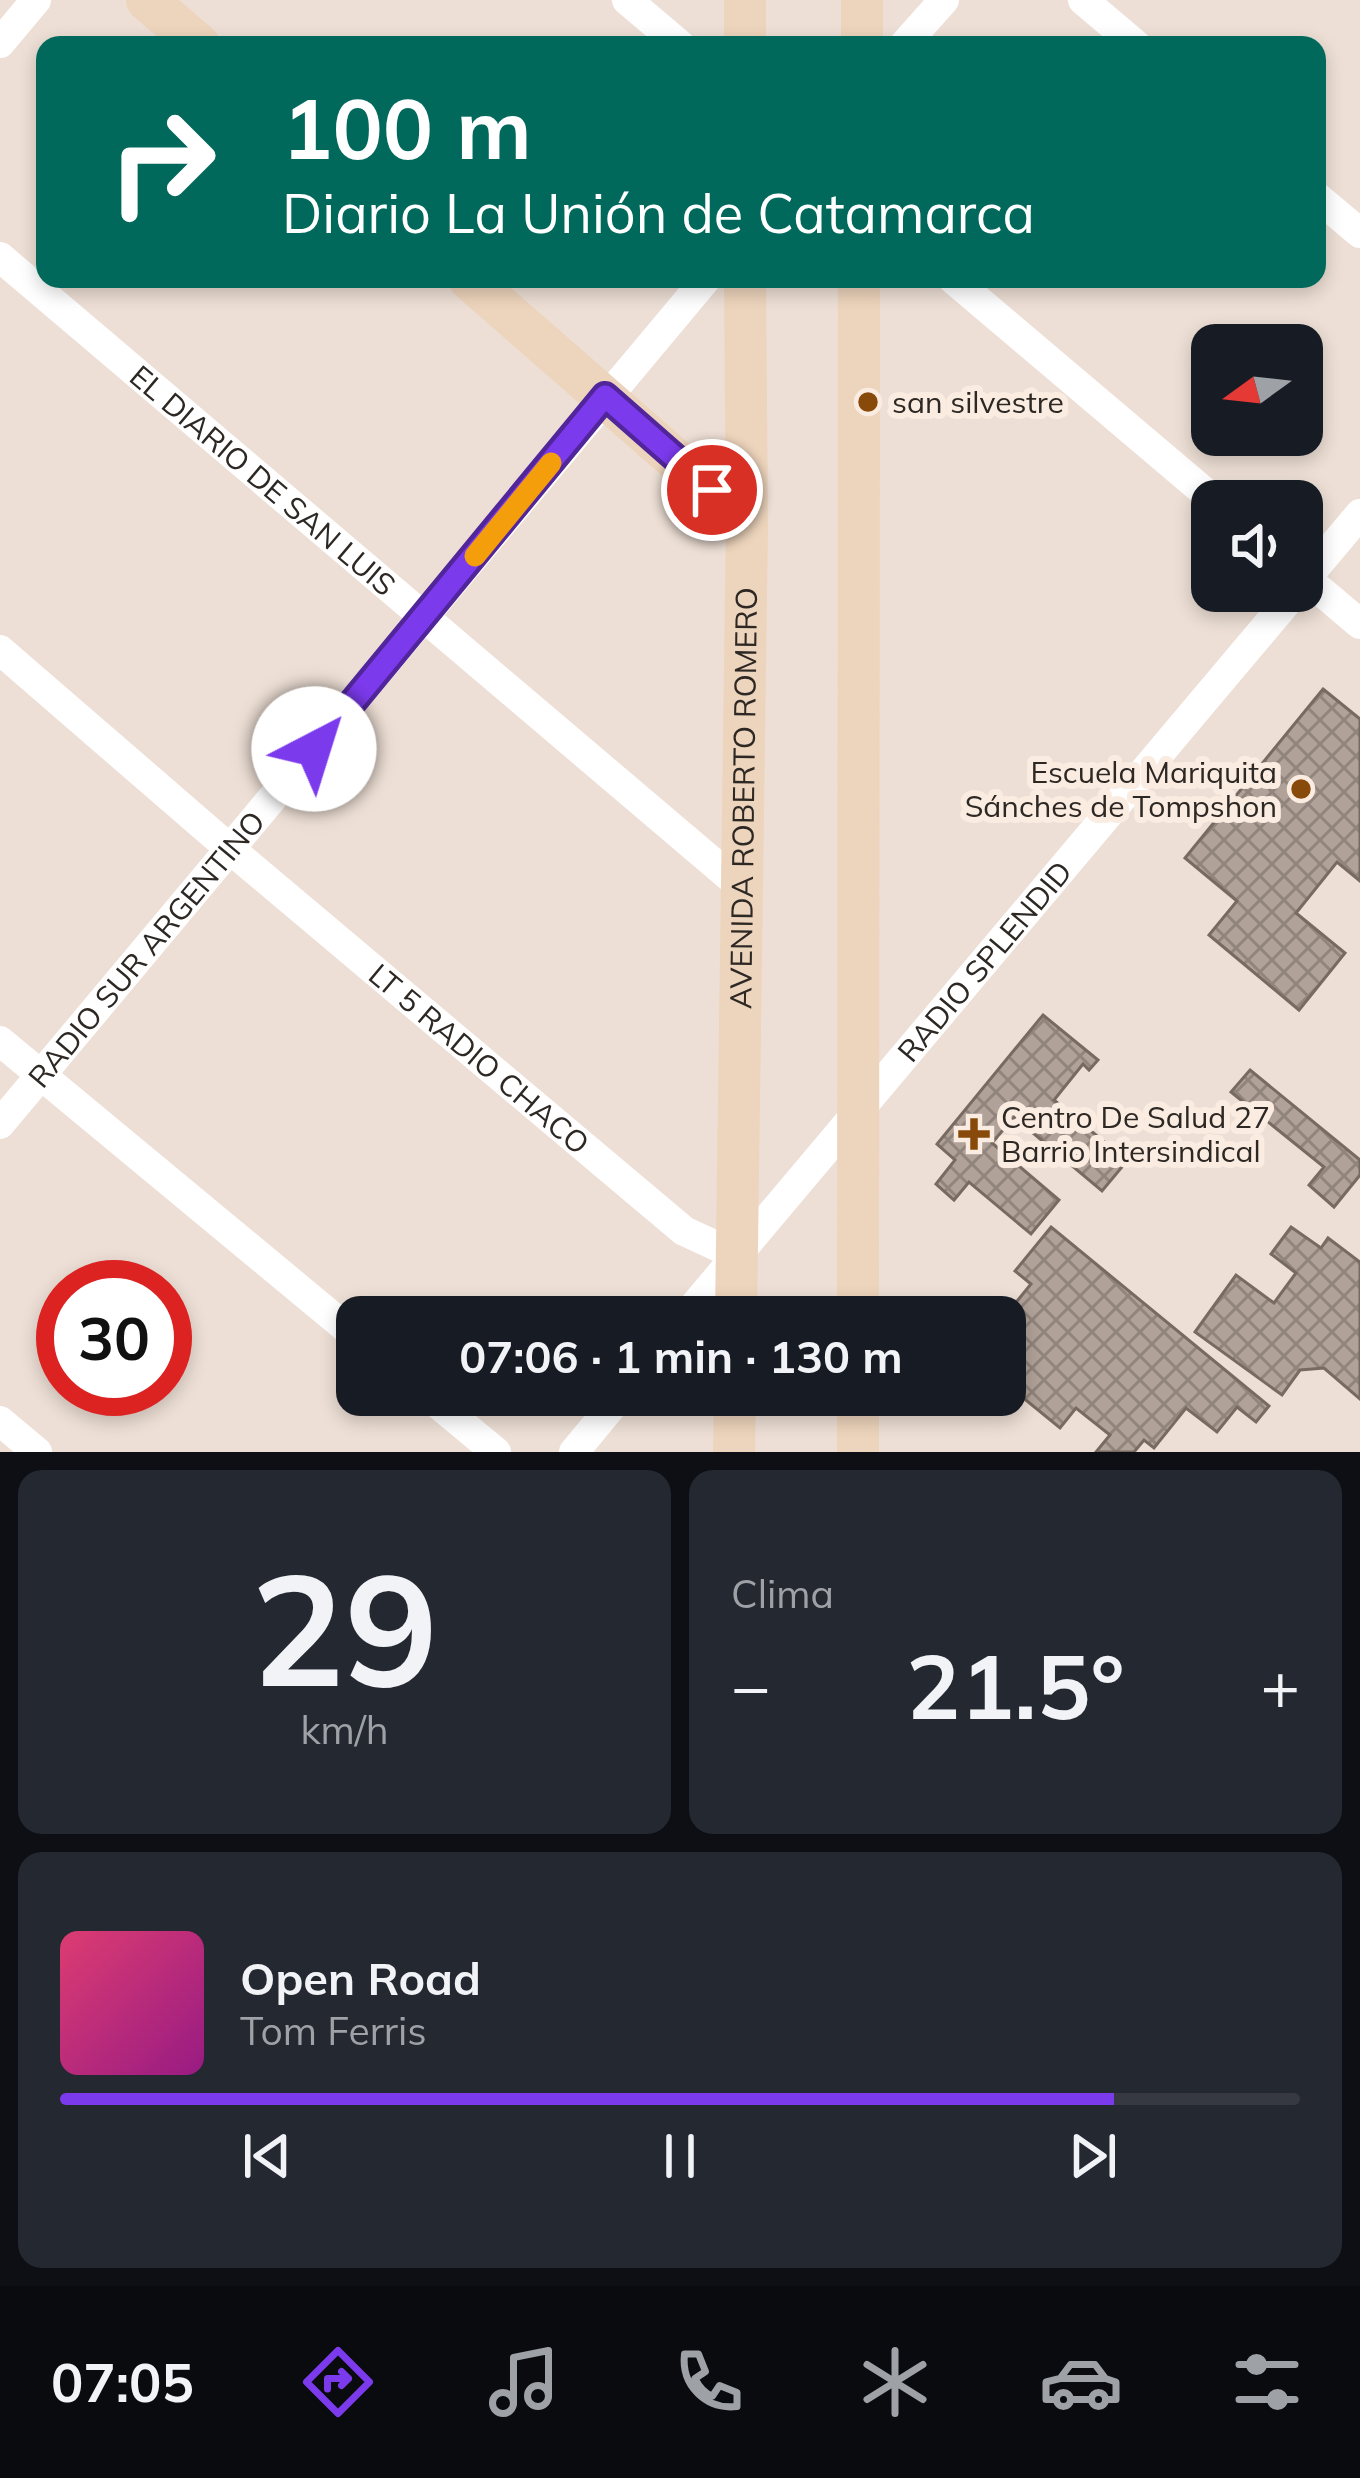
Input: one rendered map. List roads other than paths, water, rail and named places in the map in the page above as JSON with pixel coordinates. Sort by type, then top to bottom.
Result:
[{"type":"main road","points":[[147,0],[189,36]]},
{"type":"main road","points":[[745,0],[745,36]]},
{"type":"main road","points":[[862,0],[862,36]]},
{"type":"main road","points":[[479,288],[747,522]]},
{"type":"main road","name":"AVENIDA ROBERTO ROMERO","points":[[736,1296],[747,522],[745,288]]},
{"type":"main road","points":[[858,1296],[859,288]]},
{"type":"main road","points":[[734,1452],[735,1416]]},
{"type":"main road","points":[[858,1416],[858,1452]]},
{"type":"street","points":[[0,43],[35,0]]},
{"type":"street","points":[[627,0],[669,36]]},
{"type":"street","points":[[912,36],[944,0]]},
{"type":"street","points":[[1082,0],[1125,36]]},
{"type":"street","points":[[1326,205],[1360,233]]},
{"type":"street","name":"EL DIARIO DE SAN LUIS","points":[[0,257],[36,287]]},
{"type":"street","name":"EL DIARIO DE SAN LUIS","points":[[37,288],[743,888]]},
{"type":"street","name":"RADIO SUR ARGENTINO","points":[[0,1124],[698,288]]},
{"type":"street","points":[[964,288],[1191,481]]},
{"type":"street","name":"RADIO SPLENDID","points":[[1323,557],[1360,514]]},
{"type":"street","points":[[1323,598],[1360,624]]},
{"type":"street","name":"RADIO SPLENDID","points":[[702,1296],[1276,612]]},
{"type":"street","name":"LT 5 RADIO CHACO","points":[[0,650],[684,1232],[736,1255]]},
{"type":"street","points":[[0,1041],[336,1320]]},
{"type":"street","points":[[452,1416],[496,1452]]},
{"type":"street","points":[[574,1452],[604,1416]]},
{"type":"street","points":[[0,1421],[38,1452]]},
{"type":"place","name":"san silvestre","points":[[868,402]]},
{"type":"place","name":"Escuela Mariquita Sánches de Tompshon","points":[[1301,789]]},
{"type":"place","name":"Centro De Salud 27 Barrio Intersindical","points":[[974,1134]]}]
